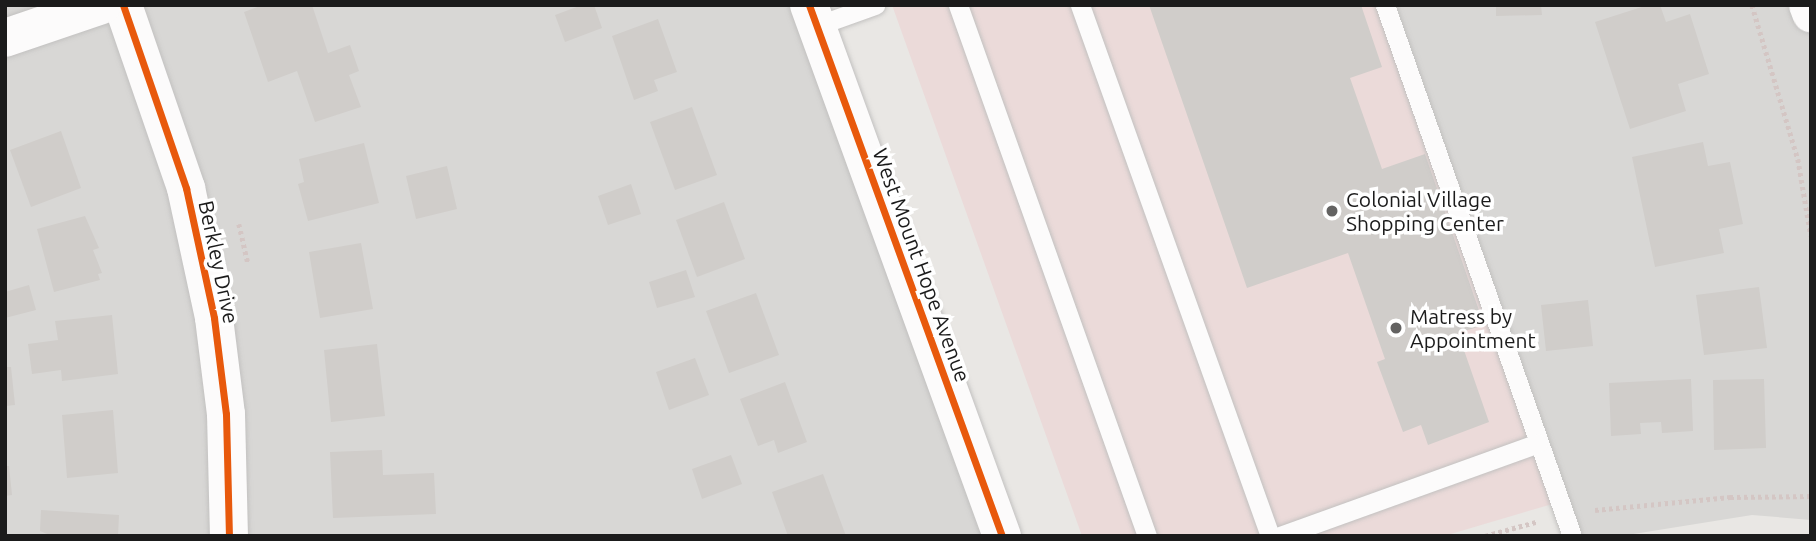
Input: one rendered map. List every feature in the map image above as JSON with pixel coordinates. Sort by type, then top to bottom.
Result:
[{"type":"street","points":[[5,38],[102,5]]},
{"type":"street","name":"Berkley Drive","points":[[123,5],[186,188],[214,318],[226,414],[229,536]]},
{"type":"street","points":[[1808,5],[1811,13]]},
{"type":"street","name":"West Mount Hope Avenue","points":[[812,16],[1002,536]]},
{"type":"lane","points":[[812,16],[875,5]]},
{"type":"lane","points":[[958,5],[1147,536]]},
{"type":"lane","points":[[1080,5],[1270,536]]},
{"type":"lane","points":[[1385,5],[1572,536]]},
{"type":"lane","points":[[1280,536],[1538,443]]},
{"type":"path","points":[[1752,5],[1798,159],[1811,236]]},
{"type":"path","points":[[1485,536],[1623,504],[1811,496]]},
{"type":"shaded area","points":[[5,5],[809,5],[1002,536],[5,536]]},
{"type":"shaded area","points":[[892,5],[1386,5],[1559,502],[1444,536],[1082,536]]},
{"type":"shaded area","points":[[1396,5],[1811,5],[1811,520],[1752,515],[1621,536],[1572,536]]},
{"type":"building","points":[[263,5],[312,5],[328,53],[350,45],[359,71],[349,75],[361,107],[315,122],[297,71],[268,82],[244,12]]},
{"type":"building","points":[[582,5],[594,5],[602,28],[565,42],[555,15]]},
{"type":"building","name":"Colonial Village Shopping Center","points":[[1149,5],[1361,5],[1382,67],[1350,78],[1382,169],[1425,154],[1484,325],[1458,333],[1489,422],[1428,445],[1421,425],[1403,432],[1377,362],[1385,359],[1348,253],[1247,288]]},
{"type":"building","points":[[1496,5],[1541,5],[1542,15],[1496,16]]},
{"type":"building","points":[[1648,5],[1660,5],[1666,22],[1690,14],[1709,74],[1678,84],[1686,111],[1630,129],[1595,22]]},
{"type":"building","points":[[658,19],[677,72],[654,80],[658,91],[634,100],[612,36]]},
{"type":"building","points":[[692,107],[717,175],[675,190],[650,122]]},
{"type":"building","points":[[61,131],[81,188],[31,207],[10,150]]},
{"type":"building","points":[[1703,142],[1708,166],[1730,162],[1743,224],[1719,229],[1724,253],[1655,267],[1632,157]]},
{"type":"building","points":[[364,143],[379,203],[308,221],[298,184],[304,182],[299,159]]},
{"type":"building","points":[[447,166],[457,209],[416,219],[406,176]]},
{"type":"building","points":[[631,184],[641,214],[608,225],[598,196]]},
{"type":"building","points":[[724,202],[745,259],[697,277],[676,220]]},
{"type":"building","points":[[85,216],[99,248],[93,250],[102,273],[98,274],[100,280],[54,292],[37,229]]},
{"type":"building","points":[[361,243],[373,309],[320,318],[309,252]]},
{"type":"building","points":[[686,270],[695,297],[657,308],[649,282]]},
{"type":"building","points":[[29,285],[36,310],[5,318],[5,292]]},
{"type":"building","points":[[1759,287],[1767,348],[1704,355],[1696,295]]},
{"type":"building","points":[[756,293],[779,355],[729,373],[706,311]]},
{"type":"building","points":[[1588,300],[1593,346],[1546,351],[1541,305]]},
{"type":"building","points":[[112,315],[118,374],[62,381],[61,370],[32,374],[28,344],[58,340],[55,321]]},
{"type":"building","points":[[377,344],[385,416],[331,422],[324,350]]},
{"type":"building","points":[[695,358],[709,395],[669,410],[656,372]]},
{"type":"building","points":[[5,367],[11,367],[15,405],[5,406]]},
{"type":"building","points":[[1691,379],[1693,431],[1662,433],[1661,422],[1640,423],[1641,434],[1611,436],[1609,383]]},
{"type":"building","points":[[1764,379],[1766,448],[1714,450],[1713,380]]},
{"type":"building","points":[[785,382],[807,442],[778,453],[774,440],[758,446],[740,399]]},
{"type":"building","points":[[113,410],[118,473],[67,478],[62,415]]},
{"type":"building","points":[[382,450],[383,475],[434,473],[436,514],[333,518],[330,452]]},
{"type":"building","points":[[731,455],[742,484],[702,499],[692,469]]},
{"type":"building","points":[[5,466],[9,466],[12,495],[5,496]]},
{"type":"building","points":[[823,474],[846,536],[788,536],[772,492]]},
{"type":"building","points":[[41,510],[119,515],[118,536],[52,536],[40,531]]},
{"type":"cycle path","points":[[123,5],[186,188],[214,318],[226,414],[229,536]]},
{"type":"cycle path","points":[[809,5],[1002,536]]},
{"type":"place","name":"Colonial Village Shopping Center","points":[[1332,211]]},
{"type":"place","name":"Matress by Appointment","points":[[1396,328]]}]
